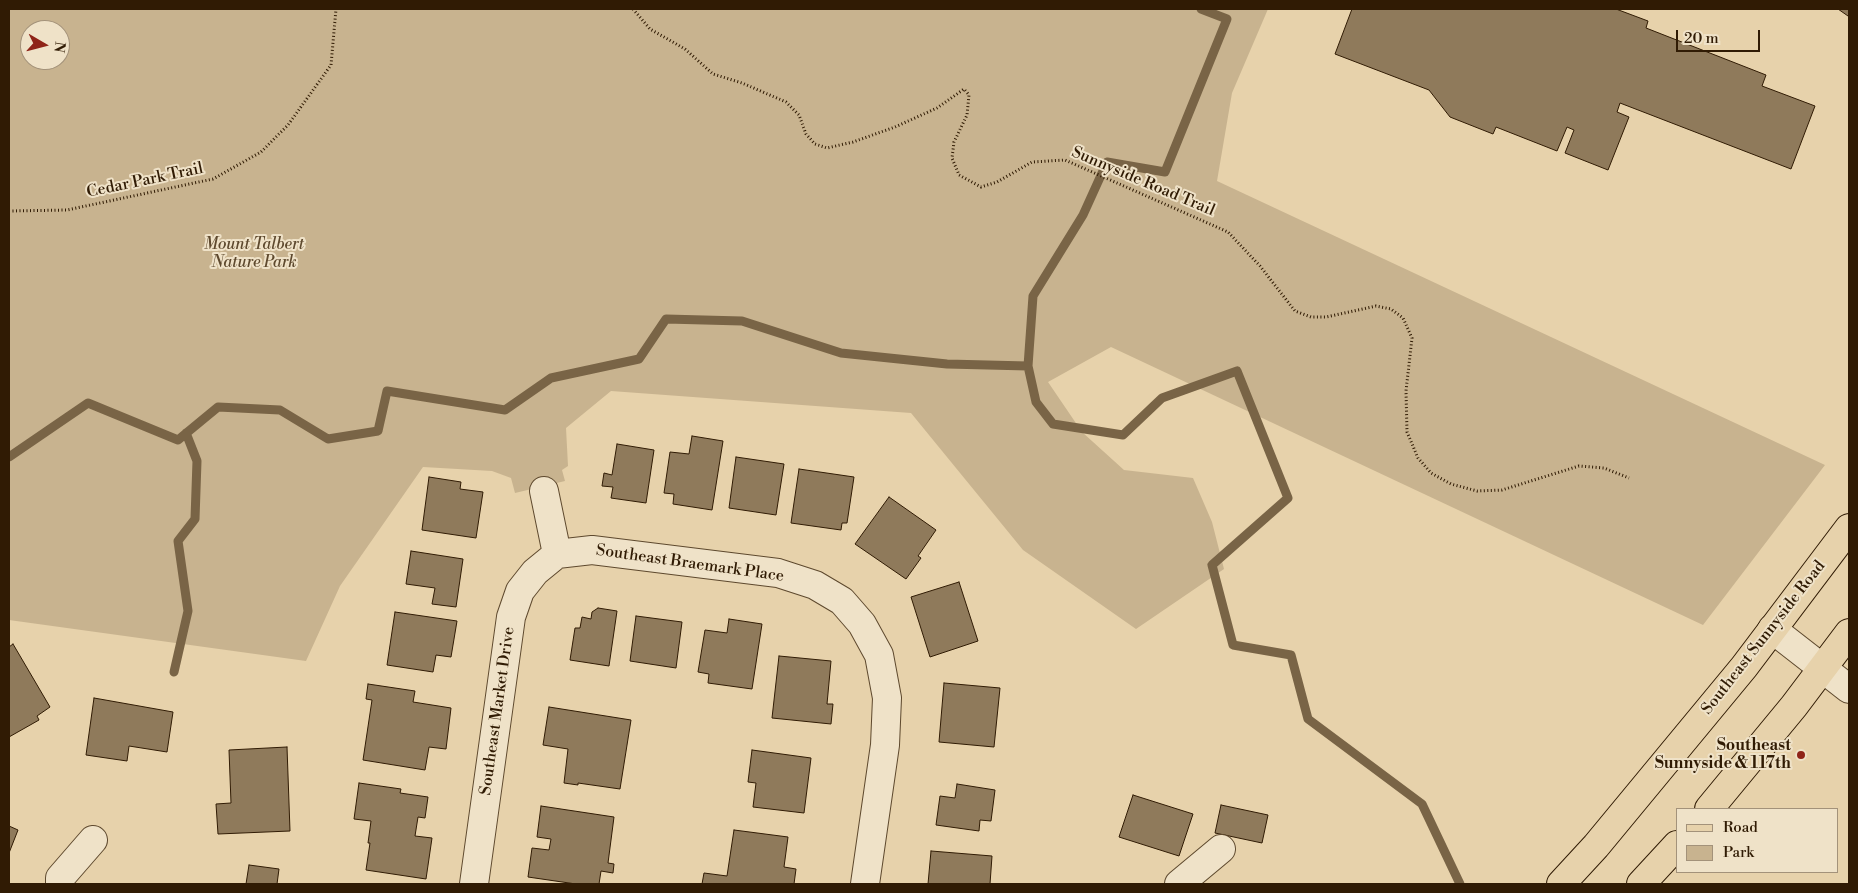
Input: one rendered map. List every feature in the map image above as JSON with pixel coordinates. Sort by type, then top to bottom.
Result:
[{"type":"main road","name":"Southeast Sunnyside Road","points":[[1561,884],[1596,846],[1744,667],[1849,528]]},
{"type":"main road","points":[[1709,808],[1794,706],[1849,633]]},
{"type":"main road","points":[[1641,884],[1676,846]]},
{"type":"street","points":[[544,491],[557,554]]},
{"type":"street","name":"Southeast Braemark Place","points":[[557,554],[592,550],[778,573],[815,585],[842,601],[862,624],[879,655],[887,698],[885,745],[864,884]]},
{"type":"street","name":"Southeast Market Drive","points":[[474,884],[511,617],[520,591],[535,572],[557,554]]},
{"type":"street","points":[[1772,629],[1849,689]]},
{"type":"street","points":[[60,884],[60,878],[93,840]]},
{"type":"street","points":[[1179,884],[1222,849]]},
{"type":"path","name":"Cedar Park Trail","points":[[9,211],[67,210],[213,180],[261,152],[288,125],[331,65],[336,9]]},
{"type":"path","name":"Sunnyside Road Trail","points":[[632,9],[650,29],[685,49],[713,74],[742,83],[786,102],[799,114],[806,134],[815,144],[826,148],[853,142],[895,127],[937,108],[964,89],[969,95],[967,115],[954,142],[952,158],[959,175],[981,187],[997,182],[1032,162],[1065,160],[1228,232],[1260,266],[1295,311],[1311,316],[1326,316],[1376,306],[1391,310],[1403,318],[1412,338],[1406,391],[1408,432],[1418,458],[1432,473],[1451,484],[1477,491],[1502,490],[1579,466],[1604,468],[1629,478]]},
{"type":"green space","name":"Mount Talbert Nature Park","points":[[9,9],[1268,9],[1232,93],[1217,181],[1825,465],[1703,625],[1111,347],[1048,382],[1082,432],[1124,470],[1193,478],[1212,522],[1224,569],[1136,629],[1023,550],[911,413],[611,391],[566,428],[568,466],[562,470],[565,481],[515,493],[511,478],[492,471],[423,467],[340,586],[306,661],[9,620]]},
{"type":"building","points":[[1352,9],[1616,9],[1648,21],[1646,28],[1766,75],[1762,86],[1815,106],[1791,169],[1620,103],[1617,112],[1629,117],[1608,170],[1565,153],[1574,130],[1567,127],[1557,151],[1496,127],[1493,134],[1450,117],[1429,90],[1335,54]]},
{"type":"building","points":[[1838,9],[1849,9],[1849,15],[1848,16]]},
{"type":"building","points":[[692,436],[723,441],[712,510],[673,504],[674,494],[664,493],[670,452],[689,454]]},
{"type":"building","points":[[617,444],[654,450],[646,503],[611,498],[613,487],[602,486],[604,473],[612,475]]},
{"type":"building","points":[[736,457],[784,464],[776,515],[729,508]]},
{"type":"building","points":[[799,469],[854,477],[847,523],[842,523],[841,530],[791,523]]},
{"type":"building","points":[[429,477],[461,482],[460,489],[483,492],[476,538],[422,530]]},
{"type":"building","points":[[889,497],[936,530],[918,556],[921,558],[906,579],[855,544]]},
{"type":"building","points":[[411,551],[463,559],[456,607],[432,604],[435,588],[406,584]]},
{"type":"building","points":[[959,582],[978,641],[930,657],[911,597]]},
{"type":"building","points":[[598,608],[617,611],[609,666],[570,660],[575,628],[580,628],[582,617],[591,619],[592,612]]},
{"type":"building","points":[[395,612],[457,621],[451,657],[436,655],[433,672],[387,665]]},
{"type":"building","points":[[636,616],[682,622],[676,668],[630,661]]},
{"type":"building","points":[[729,619],[762,624],[752,689],[708,683],[709,674],[698,672],[705,630],[727,633]]},
{"type":"building","points":[[13,644],[50,707],[37,716],[39,720],[9,737],[9,647]]},
{"type":"building","points":[[779,656],[831,661],[827,704],[833,704],[831,724],[772,718]]},
{"type":"building","points":[[944,683],[1000,688],[994,747],[939,742]]},
{"type":"building","points":[[368,684],[415,691],[413,702],[451,708],[446,749],[429,747],[425,770],[363,760],[372,700],[366,699]]},
{"type":"building","points":[[94,698],[173,712],[167,752],[129,746],[127,761],[86,755]]},
{"type":"building","points":[[549,707],[631,720],[620,789],[564,783],[568,749],[543,745]]},
{"type":"building","points":[[287,747],[290,831],[218,834],[216,804],[231,803],[229,750]]},
{"type":"building","points":[[752,750],[811,758],[804,813],[753,807],[756,783],[748,782]]},
{"type":"building","points":[[359,783],[401,789],[400,793],[428,797],[425,818],[418,817],[415,836],[432,838],[426,879],[366,870],[371,821],[354,819]]},
{"type":"building","points":[[957,784],[995,790],[991,821],[980,820],[979,831],[936,825],[940,796],[955,798]]},
{"type":"building","points":[[1133,795],[1193,814],[1179,856],[1119,837]]},
{"type":"building","points":[[1221,805],[1268,815],[1262,843],[1215,833]]},
{"type":"building","points":[[541,806],[614,817],[608,863],[614,864],[613,873],[601,871],[599,884],[576,884],[528,877],[532,848],[549,850],[551,839],[537,837]]},
{"type":"building","points":[[9,826],[18,830],[9,853]]},
{"type":"building","points":[[734,830],[788,837],[784,867],[796,869],[794,884],[702,884],[704,873],[727,876]]},
{"type":"building","points":[[931,851],[992,856],[990,884],[928,884]]},
{"type":"building","points":[[249,865],[279,869],[277,884],[246,884]]},
{"type":"waterway","points":[[1201,9],[1227,19],[1165,172],[1107,162],[1083,215],[1033,296],[1028,366],[1036,402],[1053,424],[1123,435],[1162,398],[1237,371],[1288,498],[1212,565],[1233,645],[1291,655],[1308,719],[1422,804],[1460,884]]},
{"type":"waterway","points":[[9,457],[88,403],[178,440],[218,407],[280,410],[328,439],[378,431],[387,391],[505,410],[551,378],[639,359],[666,319],[742,321],[841,353],[947,364],[1028,366]]},
{"type":"waterway","points":[[174,672],[188,611],[178,541],[195,519],[197,461],[186,433]]},
{"type":"place","name":"Southeast Sunnyside & 117th","points":[[1801,755]]}]
